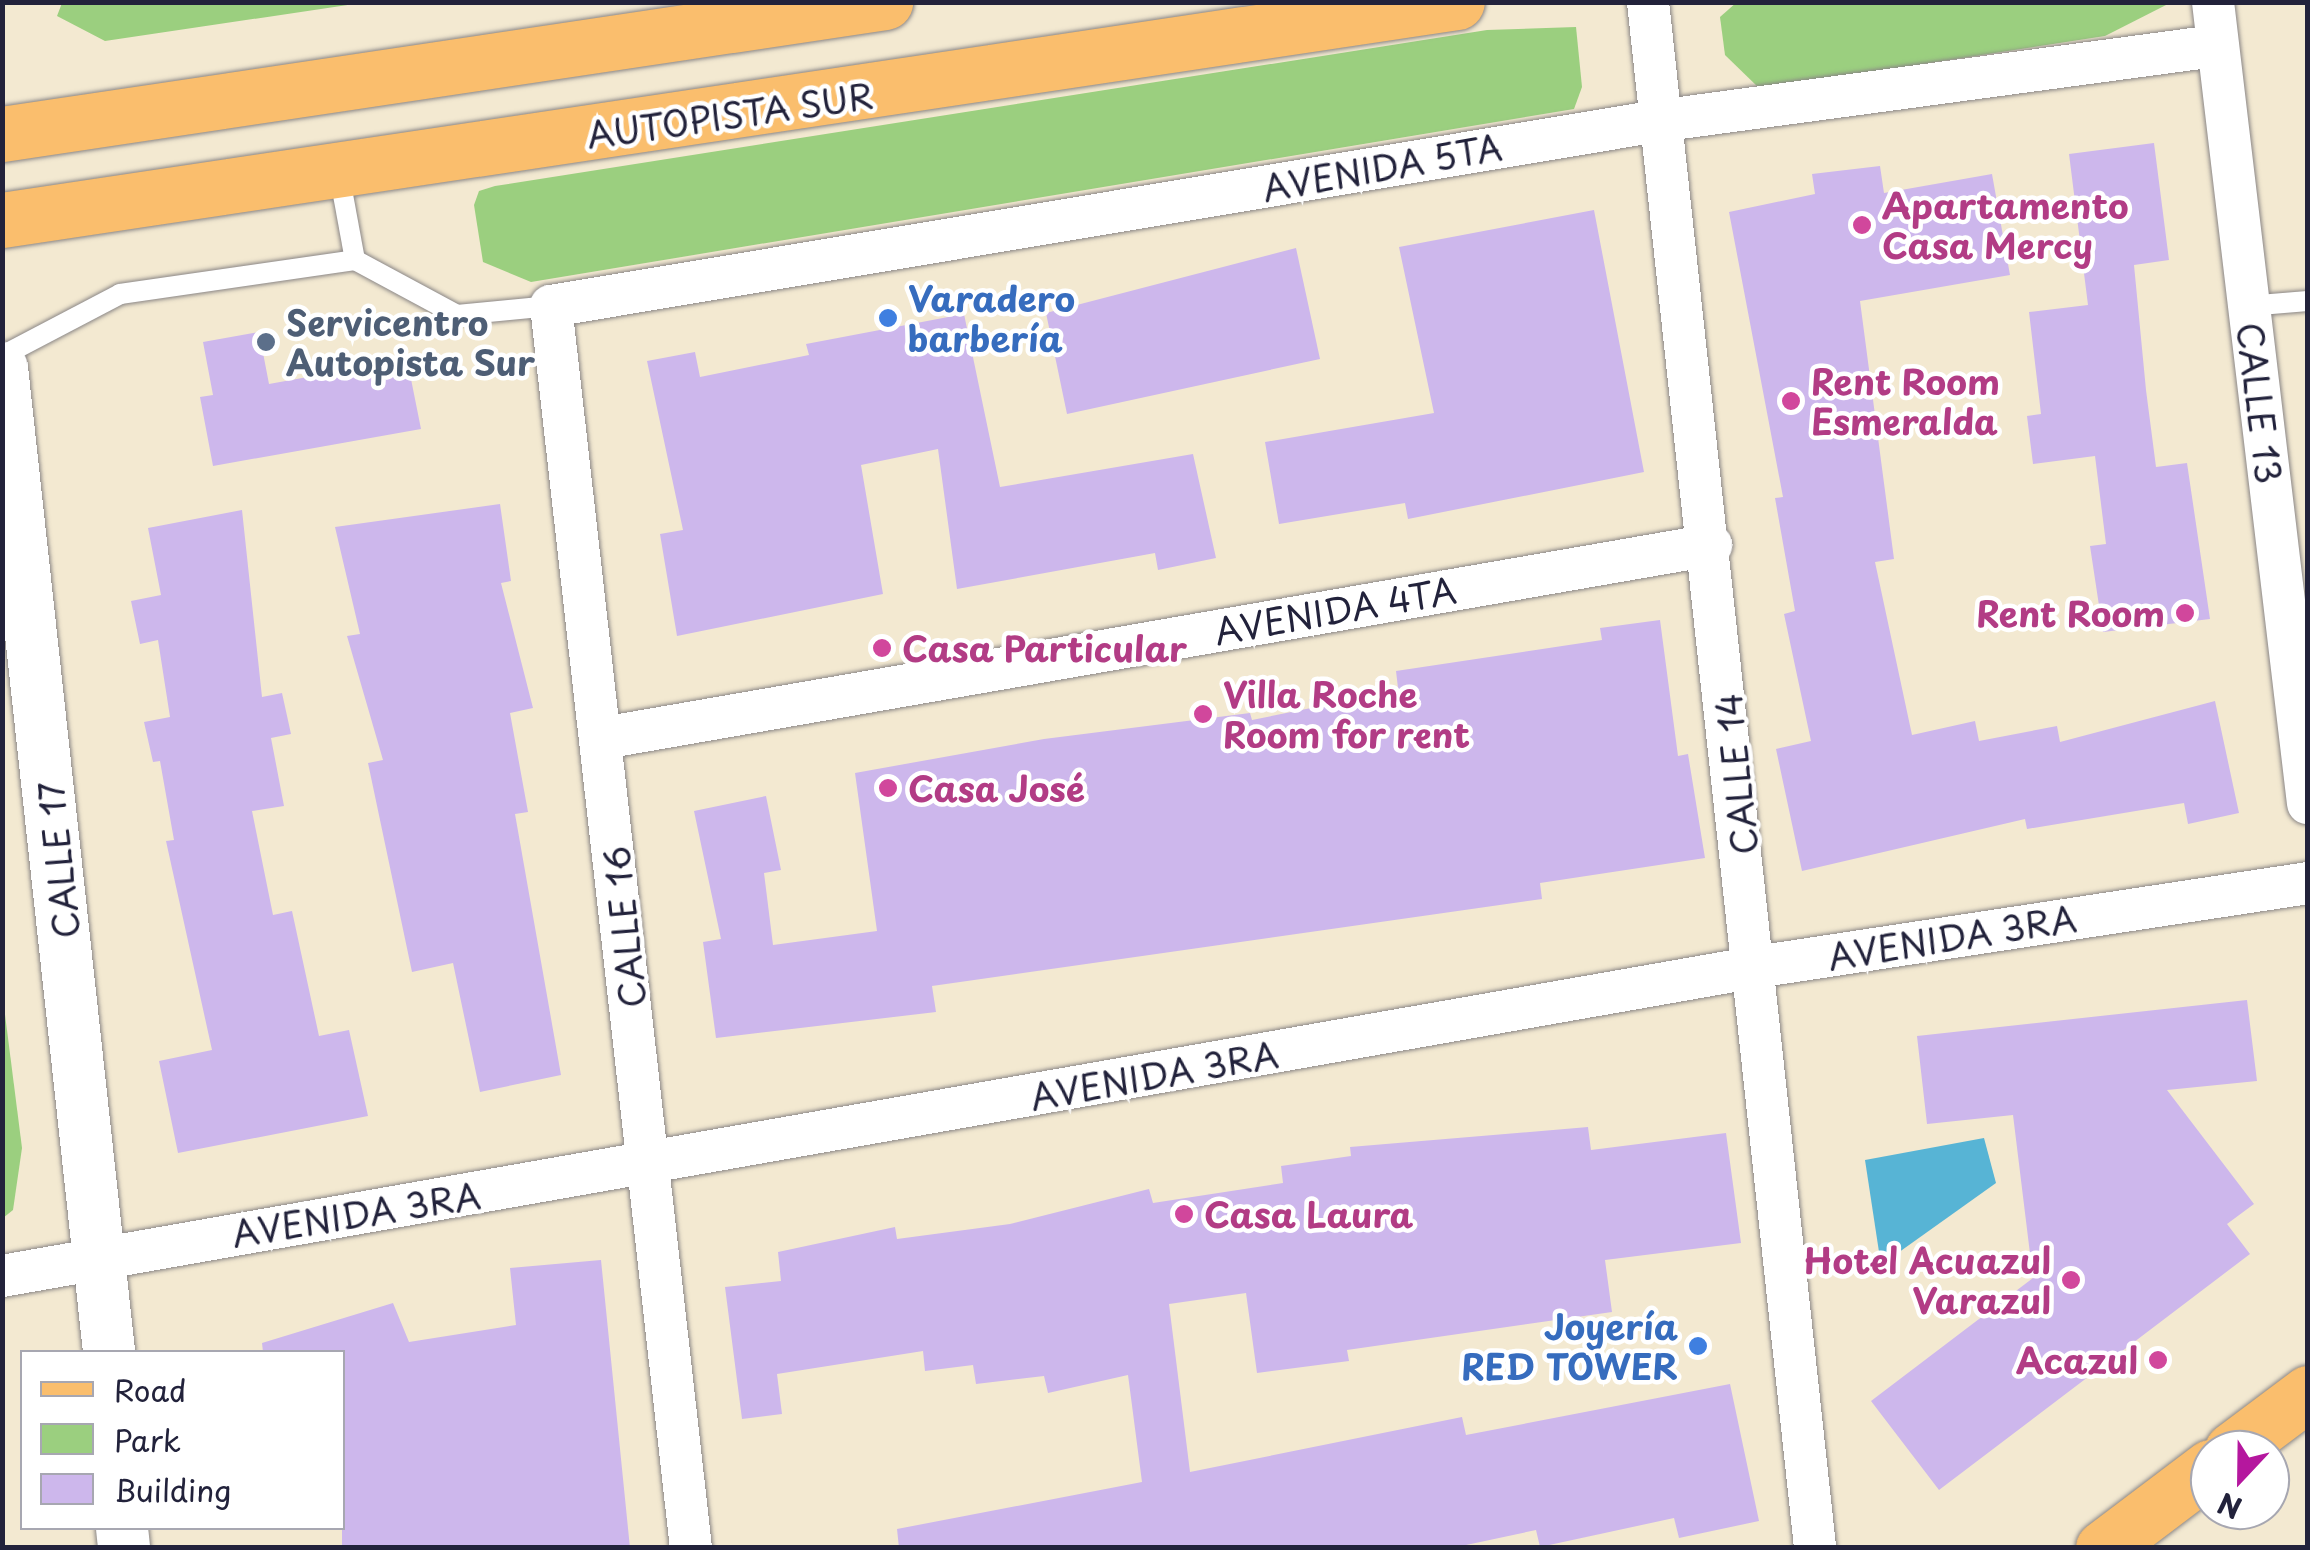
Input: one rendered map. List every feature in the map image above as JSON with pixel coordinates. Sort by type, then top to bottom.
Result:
[{"type":"main road","points":[[2,134],[884,2]]},
{"type":"main road","name":"AUTOPISTA SUR","points":[[2,220],[1457,2]]},
{"type":"main road","points":[[2259,1430],[2308,1393]]},
{"type":"main road","points":[[2103,1548],[2190,1481]]},
{"type":"street","name":"CALLE 14","points":[[1648,2],[1658,121],[1711,545],[1815,1548]]},
{"type":"street","name":"CALLE 13","points":[[2212,2],[2214,46],[2308,804]]},
{"type":"street","name":"AVENIDA 5TA","points":[[552,306],[1658,121],[2214,46]]},
{"type":"street","name":"CALLE 16","points":[[552,306],[604,738],[691,1548]]},
{"type":"street","name":"CALLE 17","points":[[2,368],[102,1256],[109,1350]]},
{"type":"street","name":"AVENIDA 4TA","points":[[604,738],[1711,545]]},
{"type":"street","name":"AVENIDA 3RA","points":[[2,1276],[650,1166],[1756,967],[2308,883]]},
{"type":"lane","points":[[339,170],[355,260]]},
{"type":"lane","points":[[2,356],[120,294],[355,260],[457,315],[552,306]]},
{"type":"lane","points":[[2248,306],[2308,301]]},
{"type":"green space","points":[[62,2],[361,3],[105,41],[57,16]]},
{"type":"green space","points":[[1737,2],[2170,3],[2105,36],[1760,89],[1725,55],[1720,17]]},
{"type":"green space","points":[[1576,27],[1582,87],[1574,109],[531,282],[483,262],[474,205],[479,191],[495,186],[1487,30]]},
{"type":"green space","points":[[2,991],[22,1148],[13,1210],[3,1218]]},
{"type":"water","points":[[1984,1138],[1996,1183],[1881,1265],[1865,1160]]},
{"type":"building","points":[[2154,143],[2169,260],[2134,265],[2146,390],[2156,467],[2187,463],[2210,619],[2103,632],[2090,546],[2106,544],[2095,456],[2033,464],[2027,416],[2041,414],[2029,312],[2088,305],[2069,154]]},
{"type":"building","points":[[1880,166],[1884,193],[1992,174],[2010,275],[1860,301],[1894,559],[1875,562],[1912,735],[1975,721],[1979,741],[2057,726],[2060,742],[2215,701],[2239,813],[2188,824],[2184,803],[2027,829],[2025,819],[1802,871],[1776,749],[1811,741],[1784,614],[1795,611],[1775,498],[1783,497],[1729,212],[1815,194],[1812,174]]},
{"type":"building","points":[[1594,210],[1644,472],[1408,519],[1405,503],[1279,524],[1265,442],[1434,413],[1399,247]]},
{"type":"building","points":[[1296,248],[1320,359],[1067,414],[1046,313]]},
{"type":"building","points":[[964,314],[1000,487],[1193,454],[1216,558],[1158,570],[1155,553],[957,589],[938,449],[861,465],[883,594],[677,636],[660,534],[683,530],[647,361],[695,352],[700,377],[809,355],[806,344]]},
{"type":"building","points":[[259,332],[269,384],[407,359],[421,429],[213,466],[200,397],[213,395],[203,342]]},
{"type":"building","points":[[500,504],[511,581],[501,583],[533,708],[510,713],[528,812],[515,814],[561,1075],[480,1092],[453,963],[412,972],[368,763],[383,760],[347,636],[360,634],[335,527]]},
{"type":"building","points":[[242,510],[262,697],[282,693],[291,734],[271,738],[284,806],[252,811],[273,915],[292,911],[319,1036],[349,1030],[368,1116],[178,1153],[159,1061],[212,1050],[166,841],[174,840],[160,761],[153,762],[144,722],[170,717],[158,640],[140,644],[131,601],[161,595],[148,528]]},
{"type":"building","points":[[1660,620],[1678,756],[1688,754],[1705,858],[1540,883],[1542,899],[932,986],[936,1012],[716,1038],[703,942],[721,939],[694,811],[766,796],[781,870],[764,873],[773,945],[877,931],[855,773],[1044,739],[1250,713],[1252,720],[1311,708],[1309,699],[1398,688],[1396,671],[1602,640],[1600,628]]},
{"type":"building","points":[[2247,1000],[2257,1081],[2167,1090],[2254,1204],[2227,1224],[2250,1254],[1939,1490],[1871,1401],[2033,1278],[2013,1115],[1927,1124],[1917,1036]]},
{"type":"building","points":[[1588,1127],[1591,1150],[1726,1133],[1741,1243],[1605,1260],[1612,1312],[1347,1350],[1349,1361],[1257,1373],[1246,1293],[1169,1304],[1190,1472],[1462,1417],[1466,1435],[1730,1384],[1759,1521],[1679,1538],[1674,1518],[1540,1547],[1536,1530],[1452,1548],[899,1548],[897,1529],[1142,1482],[1128,1375],[1048,1393],[1044,1376],[976,1384],[973,1365],[925,1371],[923,1351],[777,1374],[782,1414],[742,1419],[725,1287],[781,1281],[778,1252],[895,1227],[897,1239],[1010,1224],[1149,1189],[1153,1203],[1283,1183],[1281,1166],[1351,1156],[1350,1147]]},
{"type":"building","points":[[601,1260],[630,1548],[342,1548],[345,1350],[263,1350],[262,1343],[393,1303],[409,1342],[516,1325],[510,1268]]},
{"type":"place","name":"Apartamento Casa Mercy","points":[[1862,225]]},
{"type":"place","name":"Varadero barbería","points":[[888,318]]},
{"type":"place","name":"Servicentro Autopista Sur","points":[[266,342]]},
{"type":"place","name":"Rent Room Esmeralda","points":[[1791,401]]},
{"type":"place","name":"Rent Room","points":[[2185,613]]},
{"type":"place","name":"Casa Particular","points":[[882,648]]},
{"type":"place","name":"Villa Roche Room for rent","points":[[1203,714]]},
{"type":"place","name":"Casa José","points":[[888,788]]},
{"type":"place","name":"Casa Laura","points":[[1184,1214]]},
{"type":"place","name":"Hotel Acuazul Varazul","points":[[2071,1280]]},
{"type":"place","name":"Joyería RED TOWER","points":[[1698,1346]]},
{"type":"place","name":"Acazul","points":[[2158,1360]]}]
